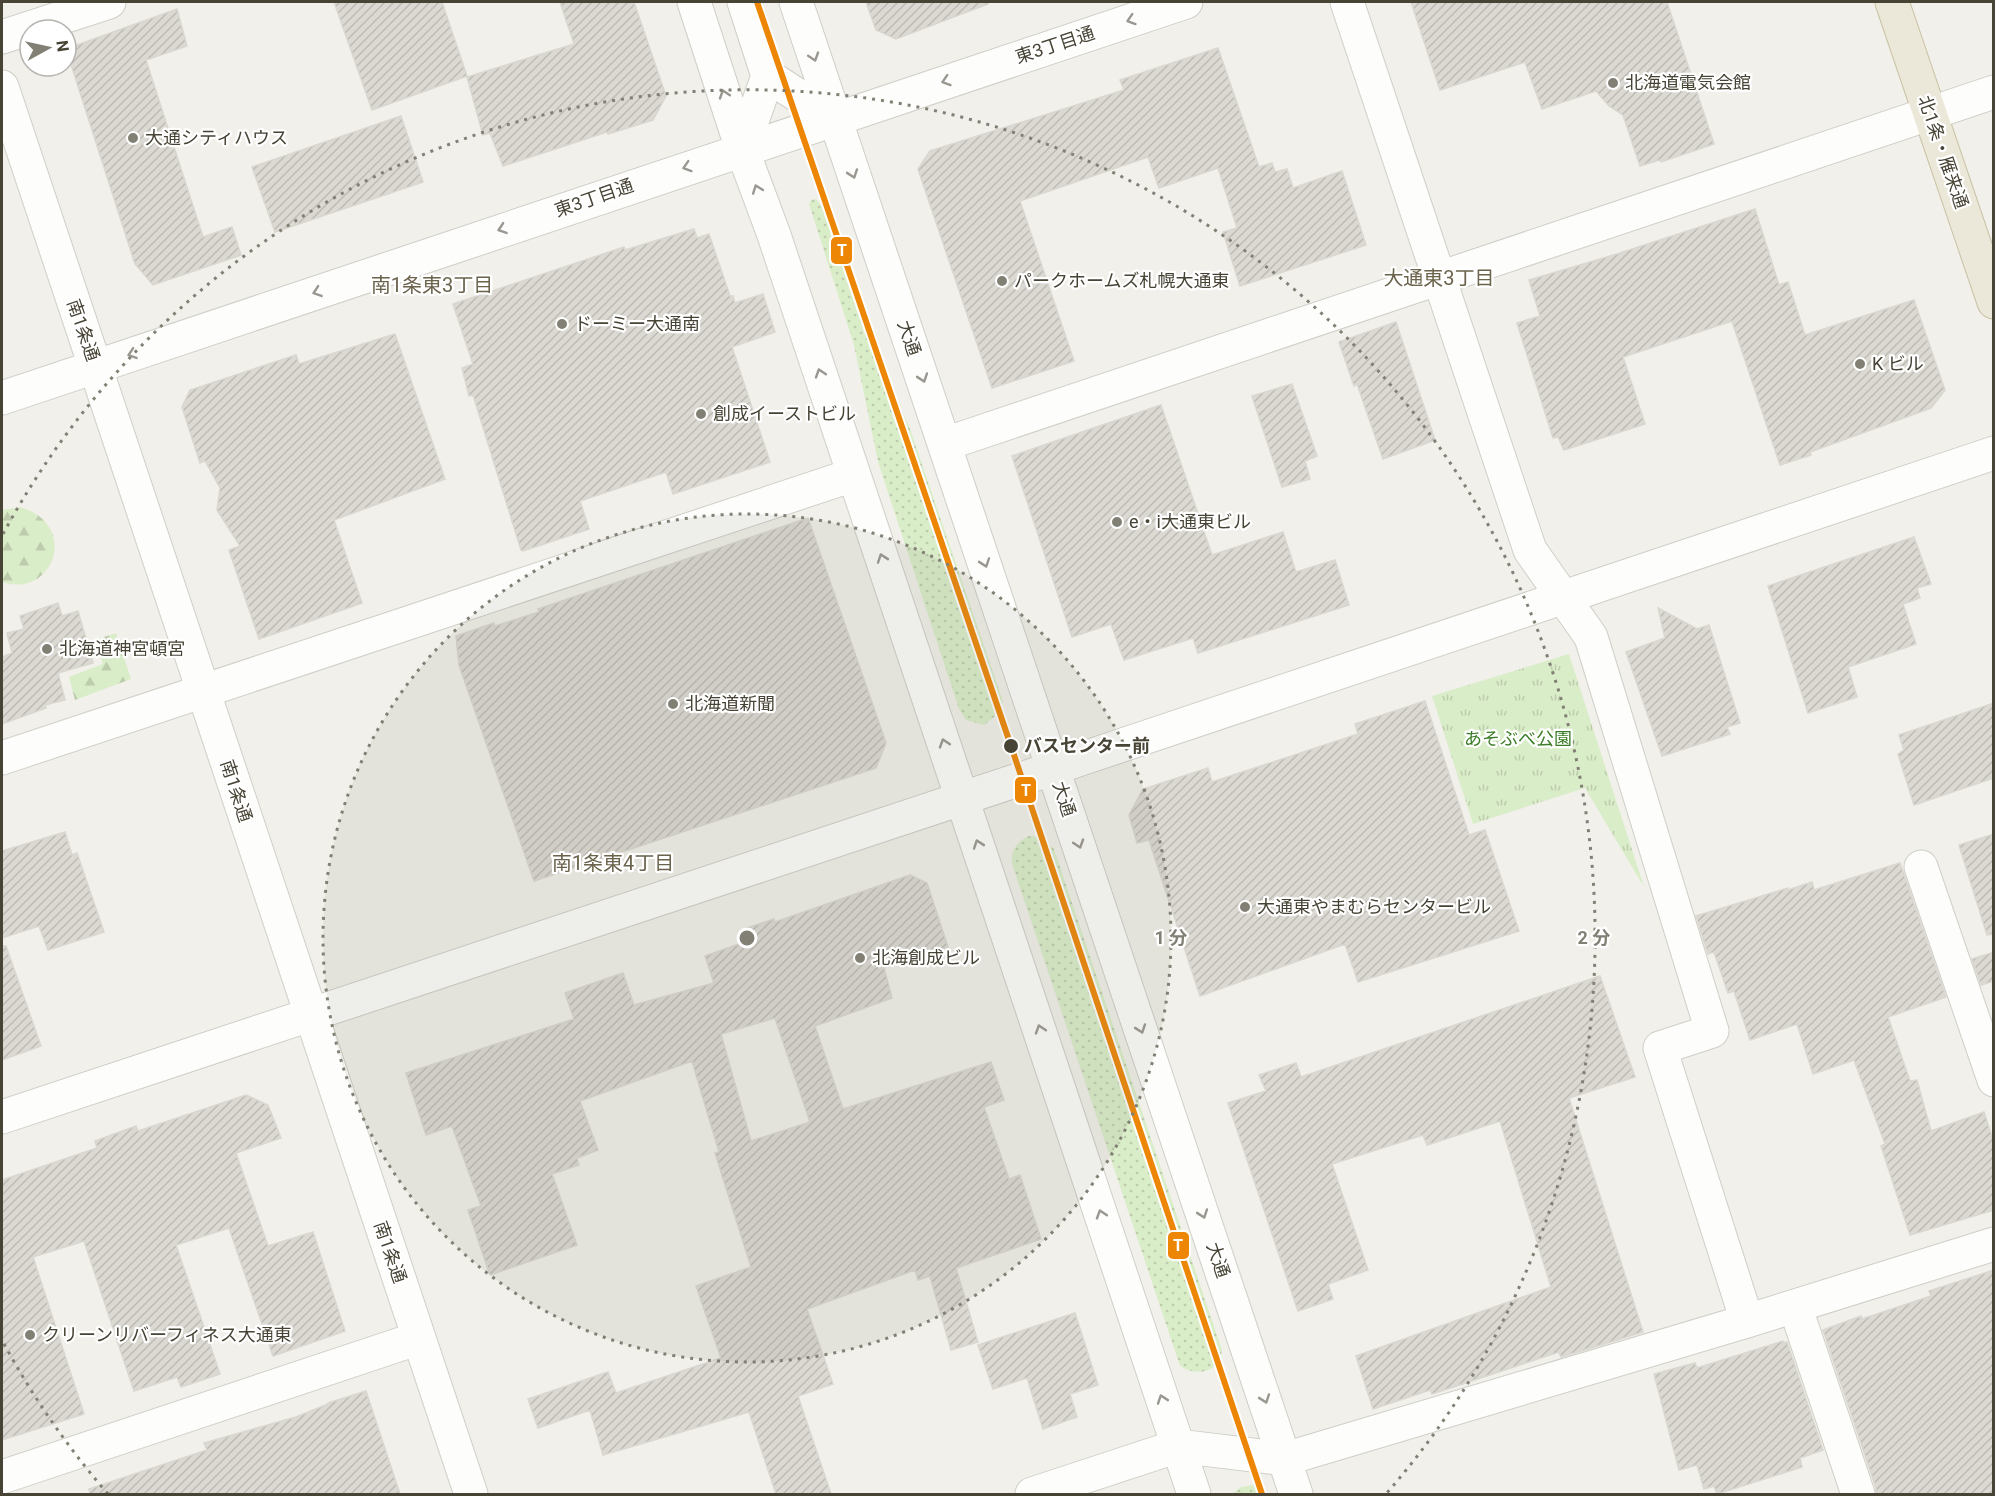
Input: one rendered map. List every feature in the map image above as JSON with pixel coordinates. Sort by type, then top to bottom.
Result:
[{"type":"highway","name":"北1条・雁来通","points":[[1892,2],[1994,302]]},
{"type":"street","points":[[2,37],[108,2]]},
{"type":"street","points":[[694,2],[742,149],[774,235],[1194,1494]]},
{"type":"street","points":[[742,149],[768,76],[744,2]]},
{"type":"street","name":"大通","points":[[796,2],[1296,1494]]},
{"type":"street","name":"東3丁目通","points":[[2,398],[1186,2]]},
{"type":"street","points":[[1347,2],[1530,550],[1591,637],[1712,1031],[1660,1048],[1747,1321]]},
{"type":"street","points":[[768,76],[834,119]]},
{"type":"street","name":"南1条通","points":[[2,87],[471,1494]]},
{"type":"street","points":[[945,444],[1994,92]]},
{"type":"street","points":[[2,1117],[1994,453]]},
{"type":"street","points":[[2,758],[854,475]]},
{"type":"street","points":[[1921,867],[1994,1080]]},
{"type":"street","points":[[1032,1494],[1178,1446],[1285,1459],[1747,1321],[1994,1244]]},
{"type":"street","points":[[1795,1306],[1858,1494]]},
{"type":"street","points":[[2,1477],[419,1338]]},
{"type":"green space","points":[[816,199],[822,207],[864,332],[909,426],[1003,701],[1000,712],[984,725],[966,720],[959,709],[878,462],[854,345],[809,204],[811,200]]},
{"type":"green space","points":[[20,507],[39,516],[50,529],[55,543],[53,558],[46,570],[35,580],[20,584],[2,582],[2,510]]},
{"type":"green space","points":[[116,633],[131,679],[75,700],[69,677],[103,664],[95,640]]},
{"type":"green space","name":"あそぶべ公園","points":[[1569,654],[1644,887],[1585,788],[1473,824],[1432,696]]},
{"type":"green space","points":[[1029,836],[1043,840],[1054,849],[1222,1350],[1217,1364],[1206,1371],[1193,1371],[1180,1366],[1012,864],[1015,847]]},
{"type":"green space","points":[[1253,1485],[1261,1487],[1267,1494],[1232,1494],[1241,1487]]},
{"type":"building","points":[[334,2],[442,2],[467,76],[372,110]]},
{"type":"building","points":[[560,2],[634,2],[666,96],[653,120],[608,134],[607,132],[503,166],[490,133],[483,135],[467,77],[574,44]]},
{"type":"building","points":[[866,2],[988,2],[988,4],[896,39],[876,30]]},
{"type":"building","points":[[1411,2],[1667,2],[1714,144],[1661,162],[1659,160],[1640,166],[1623,115],[1609,106],[1596,91],[1542,109],[1525,62],[1440,90]]},
{"type":"building","name":"大通シティハウス","points":[[177,9],[187,46],[146,60],[203,237],[232,227],[241,255],[153,285],[135,264],[75,78],[78,78],[78,45]]},
{"type":"building","points":[[1218,48],[1259,167],[1272,163],[1275,172],[1287,169],[1293,188],[1342,171],[1366,245],[1240,286],[1223,232],[1237,228],[1218,168],[1159,188],[1148,157],[1020,201],[1074,361],[992,388],[918,169],[930,151],[1124,90],[1120,80]]},
{"type":"building","points":[[401,116],[423,182],[275,232],[252,167]]},
{"type":"building","points":[[1755,209],[1779,285],[1788,282],[1805,335],[1914,300],[1945,390],[1931,408],[1780,465],[1732,321],[1623,357],[1645,424],[1564,450],[1558,437],[1553,438],[1517,323],[1540,316],[1529,280]]},
{"type":"building","points":[[694,229],[697,238],[709,234],[730,296],[733,296],[735,303],[763,294],[775,332],[732,347],[770,462],[673,494],[666,472],[580,501],[589,529],[521,550],[473,395],[469,396],[462,368],[473,364],[453,304],[624,247],[625,250]]},
{"type":"building","points":[[1396,322],[1435,440],[1383,459],[1357,384],[1354,386],[1339,342]]},
{"type":"building","points":[[395,334],[445,479],[334,520],[362,603],[259,639],[229,550],[240,546],[217,510],[220,488],[205,461],[200,463],[182,407],[190,390],[296,355],[299,364]]},
{"type":"building","points":[[1292,384],[1317,456],[1305,461],[1310,479],[1282,487],[1252,396]]},
{"type":"building","name":"e・i大通東ビル","points":[[1161,405],[1212,555],[1283,532],[1296,572],[1335,560],[1349,605],[1198,653],[1193,638],[1124,660],[1111,624],[1072,637],[1012,456]]},
{"type":"building","name":"北海道新聞","points":[[808,518],[886,743],[876,768],[534,881],[459,665],[456,636],[494,623],[495,626],[539,612],[538,609]]},
{"type":"building","points":[[1914,537],[1931,584],[1917,588],[1920,598],[1903,604],[1916,644],[1848,667],[1857,697],[1808,713],[1768,586]]},
{"type":"building","points":[[58,603],[62,616],[78,611],[93,663],[58,673],[65,700],[45,705],[46,708],[2,724],[2,657],[12,653],[7,633],[24,629],[20,616]]},
{"type":"building","points":[[1658,608],[1697,629],[1709,625],[1740,723],[1727,727],[1730,734],[1662,756],[1626,652],[1665,638]]},
{"type":"building","points":[[1425,701],[1469,835],[1485,830],[1519,931],[1358,982],[1345,944],[1200,996],[1149,840],[1137,843],[1129,815],[1143,789],[1208,768],[1212,782],[1358,734],[1355,724]]},
{"type":"building","points":[[1994,703],[1994,778],[1914,805],[1898,754],[1904,750],[1899,735]]},
{"type":"building","points":[[65,832],[72,855],[77,853],[104,932],[48,950],[39,926],[2,938],[2,851]]},
{"type":"building","points":[[1994,834],[1994,934],[1987,935],[1959,845]]},
{"type":"building","points":[[1900,863],[1946,997],[1888,1017],[1910,1081],[1917,1080],[1931,1131],[1984,1112],[1994,1143],[1994,1210],[1910,1235],[1881,1146],[1885,1144],[1854,1060],[1813,1074],[1797,1024],[1750,1040],[1734,991],[1728,993],[1714,952],[1708,954],[1696,916],[1812,882],[1814,890]]},
{"type":"building","points":[[910,875],[927,883],[948,947],[884,968],[892,998],[815,1026],[843,1109],[991,1062],[1004,1100],[984,1107],[1009,1179],[1020,1175],[1041,1239],[956,1268],[978,1342],[951,1350],[930,1276],[918,1280],[915,1270],[807,1309],[833,1384],[798,1396],[831,1494],[776,1494],[749,1412],[603,1455],[590,1410],[538,1428],[528,1399],[608,1372],[616,1393],[721,1358],[696,1286],[751,1267],[715,1153],[719,1152],[692,1061],[580,1101],[598,1150],[577,1158],[579,1165],[552,1174],[577,1245],[490,1275],[468,1210],[481,1206],[452,1126],[426,1135],[406,1073],[574,1019],[565,993],[623,973],[634,1005],[714,983],[705,956],[748,941],[744,929],[774,919],[775,922]],"holes":[[[775,1018],[810,1122],[751,1141],[721,1034]]]},
{"type":"building","points":[[2,946],[6,946],[41,1046],[2,1060]]},
{"type":"building","points":[[1994,952],[1994,981],[1981,985],[1972,959]]},
{"type":"building","points":[[1600,976],[1635,1077],[1569,1098],[1643,1332],[1561,1357],[1559,1352],[1432,1394],[1430,1390],[1373,1409],[1356,1356],[1551,1287],[1500,1121],[1427,1145],[1423,1135],[1332,1164],[1368,1270],[1328,1284],[1333,1299],[1298,1311],[1228,1103],[1266,1091],[1259,1075],[1296,1063],[1301,1077]]},
{"type":"building","points":[[246,1095],[268,1105],[281,1138],[236,1153],[268,1246],[313,1232],[345,1331],[273,1356],[229,1228],[176,1245],[220,1374],[181,1387],[177,1377],[134,1391],[84,1241],[33,1257],[84,1414],[2,1440],[2,1180],[97,1148],[95,1141],[136,1126],[138,1131]]},
{"type":"building","points":[[1994,1270],[1994,1494],[1876,1494],[1876,1488],[1823,1330],[1861,1316],[1862,1319],[1931,1296],[1929,1291]]},
{"type":"building","points":[[1075,1313],[1098,1385],[1070,1394],[1077,1417],[1043,1429],[1027,1378],[993,1389],[978,1345]]},
{"type":"building","points":[[1783,1341],[1787,1342],[1823,1450],[1800,1458],[1802,1467],[1717,1494],[1714,1486],[1704,1489],[1697,1465],[1679,1470],[1654,1374],[1695,1363],[1697,1368]]},
{"type":"building","points":[[366,1391],[400,1494],[90,1494],[89,1489],[207,1450],[204,1443],[296,1417],[328,1403]]},
{"type":"transit line","name":"T","points":[[757,2],[1011,746],[1262,1494]]},
{"type":"place","name":"北海道電気会館","points":[[1613,83]]},
{"type":"place","name":"大通シティハウス","points":[[133,138]]},
{"type":"place","name":"パークホームズ札幌大通東","points":[[1002,281]]},
{"type":"place","name":"ドーミー大通南","points":[[562,324]]},
{"type":"place","name":"K ビル","points":[[1860,364]]},
{"type":"place","name":"創成イーストビル","points":[[701,414]]},
{"type":"place","name":"e・i大通東ビル","points":[[1117,522]]},
{"type":"place","name":"北海道神宮頓宮","points":[[47,649]]},
{"type":"place","name":"北海道新聞","points":[[673,704]]},
{"type":"place","name":"バスセンター前","points":[[1011,746]]},
{"type":"place","name":"大通東やまむらセンタービル","points":[[1245,907]]},
{"type":"place","name":"北海創成ビル","points":[[860,958]]},
{"type":"place","name":"クリーンリバーフィネス大通東","points":[[30,1335]]},
{"type":"district","name":"大通東3丁目","points":[[1439,278]]},
{"type":"district","name":"南1条東3丁目","points":[[432,285]]},
{"type":"district","name":"南1条東4丁目","points":[[613,863]]}]
